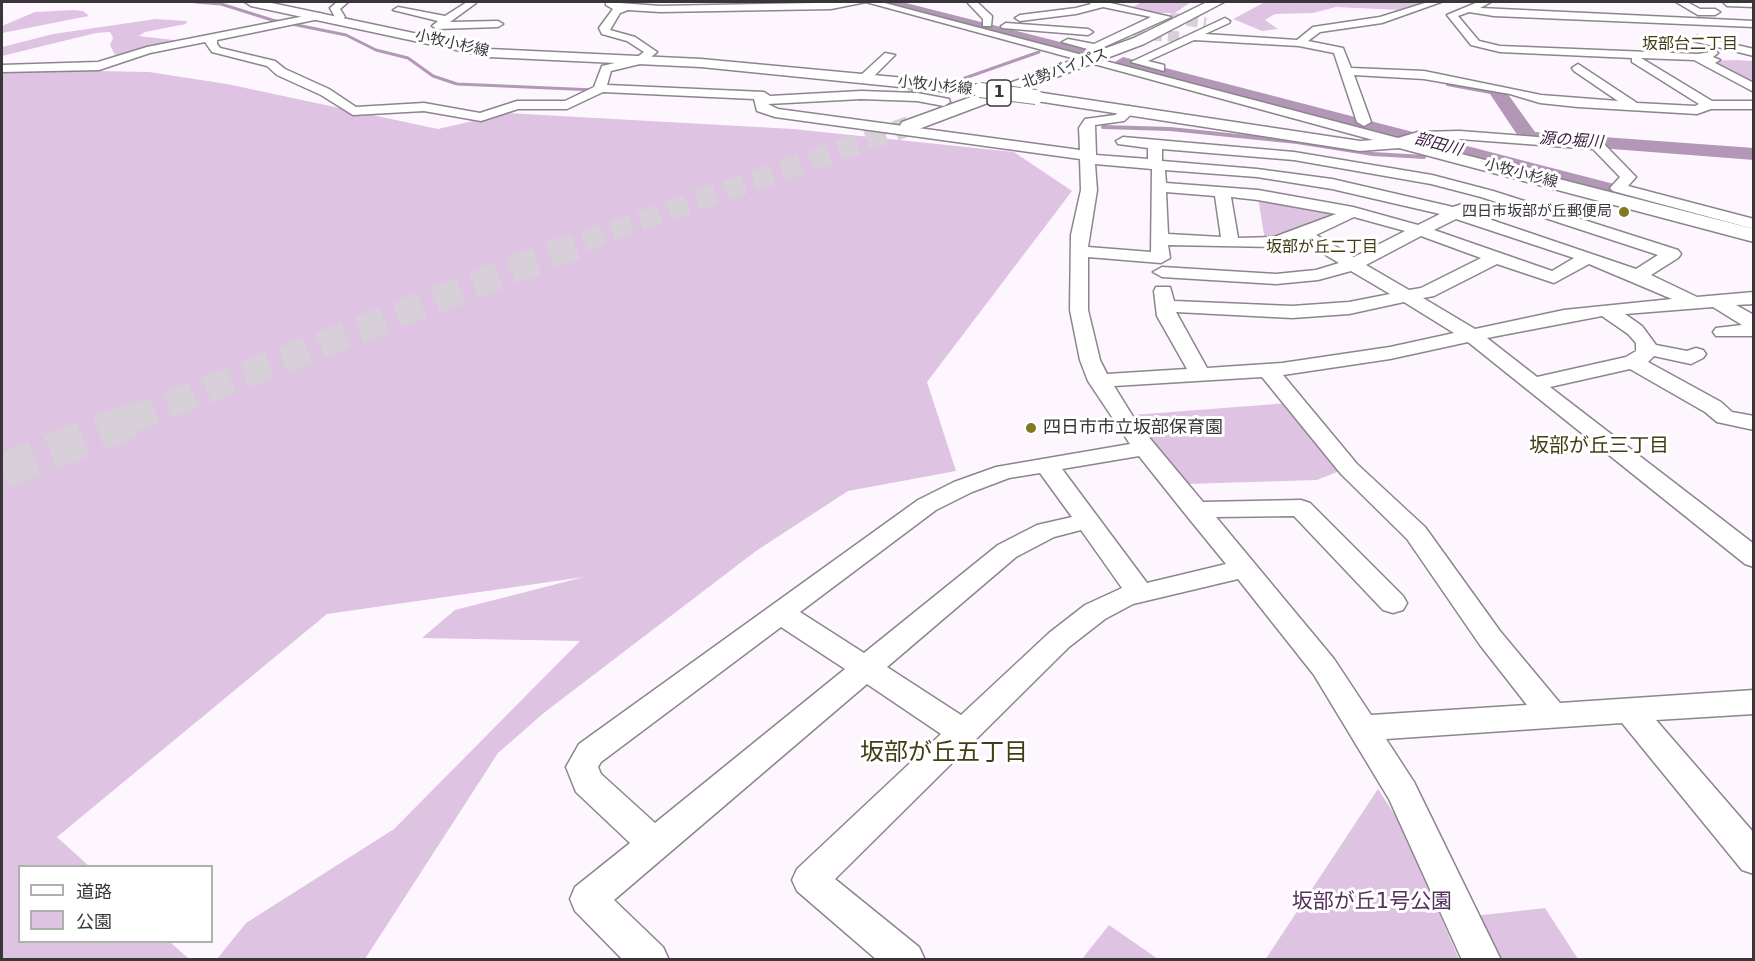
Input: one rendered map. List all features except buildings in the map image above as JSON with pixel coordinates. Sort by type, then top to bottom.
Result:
[{"type":"highway","name":"北勢バイパス","points":[[909,126],[1090,61],[1139,41],[1217,2]]},
{"type":"main road","name":"小牧小杉線","points":[[251,2],[423,37],[489,54],[701,63],[980,90],[1130,110],[1360,146],[1409,139],[1754,236]]},
{"type":"main road","points":[[1258,130],[1318,134],[1333,125]]},
{"type":"street","points":[[338,20],[340,17],[335,8],[343,2]]},
{"type":"street","points":[[608,2],[614,6],[626,8],[660,9],[807,4],[840,6],[861,2]]},
{"type":"street","points":[[871,2],[1034,38],[1062,40],[1095,48],[1166,17],[1096,3],[1076,11],[983,25]]},
{"type":"street","points":[[972,2],[983,25],[1090,61],[1333,125],[1409,139],[1460,135],[1598,144],[1628,177],[1618,188],[1754,224]]},
{"type":"street","points":[[1299,43],[1317,29],[1382,20],[1436,2]]},
{"type":"street","points":[[1712,53],[1699,57],[1636,57],[1500,49],[1475,43],[1452,15],[1486,2],[1645,7],[1703,41],[1750,57]]},
{"type":"street","points":[[1681,2],[1698,12],[1751,15]]},
{"type":"street","points":[[1726,2],[1751,15]]},
{"type":"street","points":[[1726,2],[1754,4]]},
{"type":"street","points":[[423,37],[471,3]]},
{"type":"street","points":[[598,89],[606,69],[639,61],[651,51],[631,39],[606,32],[604,28],[616,11],[626,8]]},
{"type":"street","points":[[398,9],[442,22],[498,24]]},
{"type":"street","points":[[1469,9],[1494,13],[1754,24]]},
{"type":"street","points":[[1494,13],[1535,51]]},
{"type":"street","points":[[1539,15],[1585,53]]},
{"type":"street","points":[[2,69],[99,66],[147,50],[320,16]]},
{"type":"street","points":[[1586,17],[1603,30]]},
{"type":"street","points":[[1635,19],[1651,30]]},
{"type":"street","points":[[1216,23],[1137,62],[1364,122],[1409,139]]},
{"type":"street","points":[[1717,23],[1736,34],[1751,39]]},
{"type":"street","points":[[1188,37],[1299,43],[1339,50],[1364,122]]},
{"type":"street","points":[[211,39],[211,44],[216,50],[271,63],[281,72],[325,92],[353,111],[424,107],[481,117],[517,105],[567,105],[598,89],[761,98],[861,95],[917,97],[945,102]]},
{"type":"street","points":[[1620,42],[1636,57],[1709,105]]},
{"type":"street","points":[[1676,43],[1712,53],[1750,57]]},
{"type":"street","points":[[865,78],[889,55]]},
{"type":"street","points":[[1750,57],[1700,60],[1754,88]]},
{"type":"street","points":[[1578,68],[1634,106]]},
{"type":"street","points":[[1345,71],[1414,74],[1512,91],[1540,99],[1697,110],[1709,105],[1754,105]]},
{"type":"street","points":[[1512,91],[1526,88],[1527,84]]},
{"type":"street","points":[[761,98],[762,108],[775,113],[1089,158],[1304,180],[1401,199],[1455,213],[1588,257],[1638,276],[1693,302]]},
{"type":"street","points":[[1233,126],[1235,120],[1265,107]]},
{"type":"street","points":[[1130,110],[1119,118],[1086,126],[1089,158],[1088,205],[1079,235],[1081,325],[1100,381],[1144,448],[1324,667],[1402,792],[1482,960]]},
{"type":"street","points":[[1123,141],[1315,159],[1402,174],[1487,194],[1672,254],[1638,276]]},
{"type":"street","points":[[1155,144],[1164,306],[1181,344],[1201,375]]},
{"type":"street","points":[[1304,180],[1315,159]]},
{"type":"street","points":[[1158,187],[1222,191],[1287,199],[1353,213],[1422,231],[1554,278],[1588,257]]},
{"type":"street","points":[[1222,191],[1230,243]]},
{"type":"street","points":[[1079,251],[1161,265],[1287,278],[1318,275],[1354,264],[1422,231],[1487,194]]},
{"type":"street","points":[[1160,239],[1230,243],[1275,242],[1303,234],[1353,213]]},
{"type":"street","points":[[1303,234],[1471,335],[1754,558]]},
{"type":"street","points":[[1164,306],[1307,312],[1365,305],[1427,292],[1496,258]]},
{"type":"street","points":[[1100,381],[1269,370],[1390,352],[1606,310],[1754,298]]},
{"type":"street","points":[[1715,300],[1754,324]]},
{"type":"street","points":[[1606,310],[1641,334],[1640,356]]},
{"type":"street","points":[[1722,332],[1754,330]]},
{"type":"street","points":[[1534,384],[1640,356],[1691,358],[1696,354]]},
{"type":"street","points":[[1640,356],[1725,417],[1754,423]]},
{"type":"street","points":[[1269,370],[1349,470],[1416,533],[1490,638],[1552,716]]},
{"type":"street","points":[[654,844],[588,782],[583,774],[585,760],[597,747],[927,505],[982,479],[1046,464],[1144,448]]},
{"type":"street","points":[[1046,464],[1140,593]]},
{"type":"street","points":[[1195,510],[1301,508],[1393,603]]},
{"type":"street","points":[[643,957],[588,899],[865,666],[1006,551],[1046,531],[1087,521]]},
{"type":"street","points":[[906,960],[810,880],[1077,625],[1110,604],[1140,593],[1244,569]]},
{"type":"street","points":[[782,613],[963,732]]},
{"type":"street","points":[[1364,728],[1754,702]]},
{"type":"street","points":[[1630,711],[1743,833],[1754,859]]},
{"type":"green space","points":[[1142,2],[1191,2],[1175,13],[1149,13],[1131,8]]},
{"type":"green space","points":[[1265,2],[1429,2],[1400,10],[1336,7],[1313,13],[1275,14],[1265,20],[1278,29],[1262,31],[1233,19]]},
{"type":"green space","points":[[83,11],[89,16],[2,33],[2,26],[35,12]]},
{"type":"green space","points":[[156,19],[187,21],[186,24],[145,32],[139,36],[182,41],[115,55],[110,45],[113,38],[110,32],[96,33],[2,56],[2,47],[53,34]]},
{"type":"green space","points":[[1705,61],[1753,61],[1753,83]]},
{"type":"green space","points":[[2,69],[149,72],[227,84],[438,129],[507,113],[793,129],[1014,152],[1072,191],[927,382],[956,471],[848,491],[756,551],[545,712],[498,753],[365,959],[217,959],[246,923],[394,829],[580,641],[422,638],[455,610],[584,577],[327,614],[57,837],[88,865],[18,865],[18,943],[171,943],[189,959],[2,959]]},
{"type":"green space","points":[[1258,197],[1344,213],[1265,241]]},
{"type":"green space","points":[[1289,403],[1342,470],[1317,480],[1187,484],[1132,415]]},
{"type":"green space","name":"坂部が丘1号公園","points":[[1378,789],[1399,821],[1459,959],[1265,960]]},
{"type":"green space","points":[[1545,908],[1578,959],[1495,959],[1474,916]]},
{"type":"green space","points":[[1109,925],[1158,959],[1082,959]]},
{"type":"waterway","points":[[196,2],[221,4],[272,20],[346,35],[376,50],[408,58],[433,76],[457,84],[595,90]]},
{"type":"waterway","name":"部田川","points":[[887,2],[1082,52]]},
{"type":"waterway","name":"部田川","points":[[1065,50],[1073,50]]},
{"type":"waterway","points":[[945,85],[1039,52]]},
{"type":"waterway","name":"部田川","points":[[1123,62],[1664,204]]},
{"type":"waterway","name":"源の堀川","points":[[1453,82],[1496,90],[1529,138],[1754,154]]},
{"type":"waterway","points":[[905,93],[936,87]]},
{"type":"waterway","points":[[1103,127],[1170,129],[1297,142],[1373,154],[1424,157]]},
{"type":"tunnel","points":[[1170,18],[1206,23]]},
{"type":"tunnel","points":[[1134,34],[1182,37]]},
{"type":"tunnel","points":[[584,241],[909,126]]},
{"type":"tunnel","points":[[130,420],[589,240]]},
{"type":"tunnel","points":[[2,471],[134,419]]},
{"type":"place","name":"四日市坂部が丘郵便局","points":[[1624,212]]},
{"type":"place","name":"四日市市立坂部保育園","points":[[1031,428]]},
{"type":"district","name":"坂部台二丁目","points":[[1690,45]]},
{"type":"district","name":"坂部が丘二丁目","points":[[1322,248]]},
{"type":"district","name":"坂部が丘三丁目","points":[[1599,447]]},
{"type":"district","name":"坂部が丘五丁目","points":[[944,754]]}]
